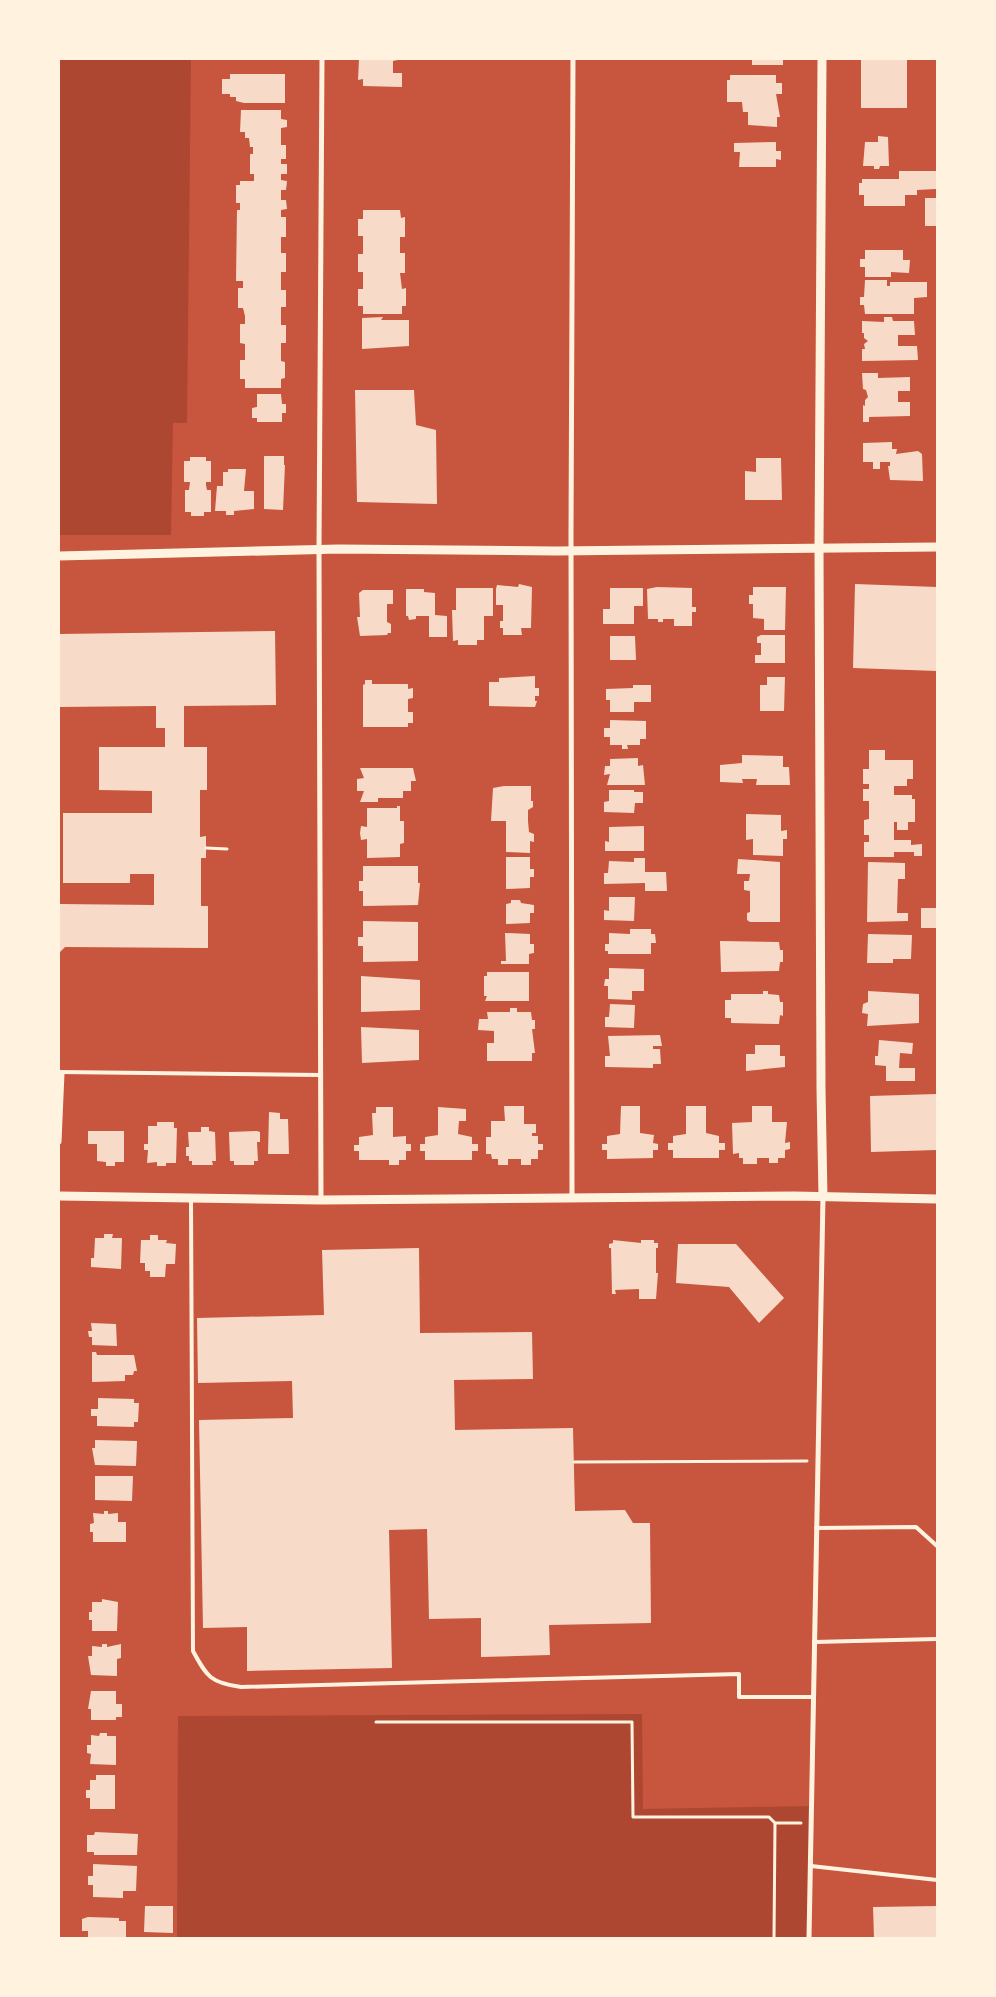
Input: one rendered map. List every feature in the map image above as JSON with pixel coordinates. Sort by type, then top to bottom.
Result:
[{"type":"street","points":[[322,59],[319,550],[322,1200]]},
{"type":"street","points":[[572,1197],[571,551],[573,59]]},
{"type":"street","points":[[810,1938],[823,1197],[820,1089],[822,59]]},
{"type":"street","points":[[59,556],[319,550],[571,551],[937,547]]},
{"type":"street","points":[[59,1142],[60,1072]]},
{"type":"street","points":[[59,1196],[322,1200],[572,1197],[937,1199]]},
{"type":"lane","points":[[60,1072],[321,1074]]},
{"type":"lane","points":[[191,1199],[193,1652],[206,1675],[226,1685],[242,1686],[739,1674],[739,1697],[813,1697]]},
{"type":"lane","points":[[816,1528],[916,1527],[937,1546]]},
{"type":"lane","points":[[814,1642],[937,1639]]},
{"type":"lane","points":[[811,1866],[937,1880]]},
{"type":"path","points":[[206,848],[226,848]]},
{"type":"path","points":[[574,1462],[818,1461]]},
{"type":"path","points":[[376,1722],[632,1722],[633,1817],[769,1816],[775,1823],[774,1938]]},
{"type":"path","points":[[775,1823],[811,1822]]},
{"type":"shaded area","points":[[59,59],[191,59],[187,423],[173,423],[171,535],[59,535]]},
{"type":"shaded area","points":[[642,1714],[643,1809],[812,1806],[809,1938],[177,1938],[178,1716]]},
{"type":"building","points":[[359,59],[403,59],[393,61],[393,73],[402,73],[402,87],[363,86],[363,79],[358,80]]},
{"type":"building","points":[[752,59],[783,59],[783,65],[752,65]]},
{"type":"building","points":[[861,59],[907,59],[907,108],[861,108]]},
{"type":"building","points":[[230,74],[285,74],[285,103],[244,103],[236,101],[236,97],[230,97],[230,94],[222,94],[222,79],[230,79]]},
{"type":"building","points":[[730,75],[776,75],[776,83],[782,83],[782,94],[776,94],[780,117],[777,117],[777,127],[748,125],[748,112],[743,112],[742,102],[727,102],[727,80],[730,80]]},
{"type":"building","points":[[241,110],[281,110],[281,119],[287,120],[287,127],[281,128],[281,145],[286,145],[286,159],[281,159],[281,164],[287,164],[287,174],[281,174],[281,180],[287,181],[286,190],[281,190],[281,200],[286,200],[287,209],[281,210],[281,217],[286,217],[286,237],[281,237],[281,253],[286,253],[286,272],[281,272],[281,290],[286,290],[286,307],[281,307],[281,325],[286,325],[286,343],[281,343],[281,361],[285,362],[285,378],[281,379],[281,388],[245,388],[245,379],[240,379],[240,360],[245,360],[245,344],[240,343],[240,324],[245,324],[245,316],[243,308],[238,308],[238,288],[243,288],[243,281],[236,281],[237,210],[240,210],[240,203],[236,203],[236,185],[240,185],[240,181],[254,181],[254,174],[250,174],[250,154],[253,154],[253,147],[250,147],[249,138],[245,138],[245,132],[240,132]]},
{"type":"building","points":[[878,136],[888,137],[889,166],[880,166],[879,169],[874,169],[874,166],[863,166],[865,142],[878,142]]},
{"type":"building","points":[[776,142],[776,151],[781,151],[781,160],[776,159],[776,167],[739,167],[740,152],[734,152],[734,143]]},
{"type":"building","points":[[899,171],[936,171],[936,189],[917,190],[917,195],[905,195],[905,206],[864,206],[864,195],[859,195],[859,183],[862,183],[862,179],[899,179]]},
{"type":"building","points":[[925,198],[937,198],[937,226],[925,226]]},
{"type":"building","points":[[363,210],[400,210],[401,218],[405,217],[405,237],[400,237],[400,253],[405,253],[405,273],[400,273],[402,289],[406,288],[406,306],[402,306],[402,314],[363,314],[363,306],[358,306],[358,289],[363,289],[363,272],[358,272],[358,254],[363,254],[363,236],[358,236],[358,219],[363,219]]},
{"type":"building","points":[[865,250],[903,250],[903,260],[910,260],[909,273],[891,272],[891,277],[865,277],[865,267],[860,267],[860,259],[865,259]]},
{"type":"building","points":[[865,280],[887,280],[887,286],[890,286],[890,282],[927,282],[927,297],[914,298],[914,314],[865,314],[864,305],[860,305],[860,297],[864,297]]},
{"type":"building","points":[[383,317],[381,320],[409,320],[409,346],[362,349],[362,318]]},
{"type":"building","points":[[884,317],[892,317],[893,321],[914,321],[915,335],[898,335],[898,346],[917,346],[918,360],[862,361],[862,349],[865,349],[864,344],[868,341],[864,338],[864,333],[862,333],[862,321],[884,322]]},
{"type":"building","points":[[862,373],[878,373],[878,378],[910,377],[910,391],[898,391],[898,402],[910,402],[910,416],[869,417],[869,422],[863,422],[863,405],[865,406],[865,400],[868,397],[866,390],[863,389]]},
{"type":"building","points":[[355,390],[414,390],[416,425],[436,430],[437,504],[357,502]]},
{"type":"building","points":[[257,394],[281,394],[282,404],[286,404],[286,413],[282,413],[282,422],[257,422],[257,418],[252,418],[252,408],[257,407]]},
{"type":"building","points":[[892,442],[892,449],[897,449],[896,454],[918,451],[922,454],[923,481],[890,480],[888,466],[890,466],[890,462],[880,462],[880,469],[873,469],[873,462],[863,462],[863,443]]},
{"type":"building","points":[[264,456],[284,456],[283,510],[264,509]]},
{"type":"building","points":[[190,457],[206,457],[206,461],[211,461],[211,482],[206,482],[206,485],[207,490],[211,490],[211,512],[204,512],[204,516],[191,516],[191,512],[185,512],[185,490],[189,490],[190,482],[184,482],[184,461],[190,461]]},
{"type":"building","points":[[756,458],[781,458],[782,500],[745,500],[745,471],[756,472]]},
{"type":"building","points":[[228,469],[246,469],[244,491],[254,491],[254,509],[234,511],[234,515],[226,515],[226,511],[215,511],[217,486],[223,486],[223,472],[228,472]]},
{"type":"building","points":[[519,584],[532,587],[531,628],[521,628],[522,635],[503,635],[500,621],[503,621],[503,605],[496,605],[497,585],[518,587]]},
{"type":"building","points":[[855,584],[937,587],[937,671],[853,668]]},
{"type":"building","points":[[657,587],[692,588],[692,607],[696,607],[696,612],[692,612],[692,626],[674,626],[674,619],[663,619],[663,622],[658,622],[658,619],[648,619],[647,589]]},
{"type":"building","points":[[753,587],[786,587],[785,630],[764,630],[764,619],[753,618],[753,604],[749,604],[749,595],[753,595]]},
{"type":"building","points":[[456,588],[493,588],[493,616],[484,616],[484,640],[477,640],[477,645],[458,645],[458,640],[453,641],[452,610],[456,610]]},
{"type":"building","points":[[610,588],[643,588],[643,606],[634,606],[634,624],[603,624],[603,609],[610,609]]},
{"type":"building","points":[[406,589],[424,589],[424,592],[435,593],[435,615],[447,616],[447,637],[429,637],[429,616],[416,616],[416,619],[409,620],[408,616],[406,616]]},
{"type":"building","points":[[363,590],[393,590],[393,604],[387,604],[387,622],[391,624],[391,633],[387,635],[360,636],[357,617],[360,617],[359,593]]},
{"type":"building","points":[[275,631],[276,705],[184,706],[184,747],[207,747],[207,790],[200,790],[200,837],[206,836],[206,858],[201,858],[201,906],[208,906],[208,948],[65,947],[59,953],[59,904],[154,905],[154,874],[130,874],[130,883],[63,883],[63,813],[152,813],[152,791],[99,790],[99,747],[165,747],[165,728],[156,728],[156,706],[59,707],[59,634]]},
{"type":"building","points":[[761,635],[785,635],[785,663],[755,663],[755,655],[761,655],[761,643],[757,643],[757,637]]},
{"type":"building","points":[[610,636],[635,636],[636,660],[610,660]]},
{"type":"building","points":[[535,676],[535,688],[539,688],[539,696],[535,696],[535,701],[537,701],[535,707],[489,706],[489,682],[499,682],[499,678]]},
{"type":"building","points":[[767,677],[785,677],[784,711],[760,711],[760,685],[767,685]]},
{"type":"building","points":[[365,680],[372,680],[372,684],[408,684],[408,689],[413,688],[413,698],[408,699],[408,712],[413,712],[413,723],[408,723],[408,727],[363,727],[363,685]]},
{"type":"building","points":[[633,685],[651,685],[651,702],[634,702],[634,712],[610,712],[610,700],[606,700],[606,689],[633,688]]},
{"type":"building","points":[[610,720],[646,721],[646,739],[640,739],[640,745],[627,745],[628,749],[622,749],[622,745],[610,745],[610,737],[604,737],[604,728],[610,728]]},
{"type":"building","points":[[869,750],[885,750],[885,760],[913,760],[913,779],[907,779],[907,786],[894,786],[894,795],[912,795],[912,799],[915,799],[915,822],[908,822],[908,830],[897,830],[897,822],[894,822],[894,840],[911,840],[911,845],[922,844],[922,856],[914,856],[914,852],[894,852],[894,857],[864,857],[864,842],[869,842],[869,835],[864,835],[864,820],[869,819],[869,801],[863,801],[863,789],[869,789],[869,784],[863,784],[863,769],[869,769]]},
{"type":"building","points":[[742,755],[783,756],[783,767],[789,767],[790,785],[756,785],[757,779],[742,779],[743,783],[720,782],[720,765],[742,763]]},
{"type":"building","points":[[638,758],[638,766],[643,765],[645,785],[607,785],[610,774],[604,775],[605,766],[610,766],[610,759]]},
{"type":"building","points":[[360,768],[413,768],[416,781],[411,781],[411,791],[403,791],[403,798],[378,798],[378,802],[360,802],[364,791],[357,791],[357,779],[364,778]]},
{"type":"building","points":[[531,786],[533,807],[528,810],[528,821],[529,832],[534,834],[534,842],[530,841],[530,853],[506,852],[506,821],[491,821],[493,788]]},
{"type":"building","points":[[609,790],[643,792],[643,803],[635,803],[634,813],[604,812],[604,802],[609,801]]},
{"type":"building","points":[[397,806],[400,806],[400,821],[404,821],[404,843],[400,844],[400,857],[367,858],[367,839],[361,840],[360,833],[361,826],[367,827],[367,808],[397,808]]},
{"type":"building","points":[[746,814],[781,815],[781,831],[787,830],[787,839],[783,839],[783,856],[753,855],[753,839],[746,840]]},
{"type":"building","points":[[644,826],[644,851],[605,851],[605,841],[609,842],[609,827]]},
{"type":"building","points":[[506,857],[530,857],[530,869],[534,869],[534,877],[530,877],[530,888],[506,889]]},
{"type":"building","points":[[634,858],[645,858],[645,872],[666,872],[667,891],[645,891],[645,883],[604,884],[604,873],[608,873],[609,861],[634,862]]},
{"type":"building","points":[[738,859],[780,862],[780,922],[750,922],[747,920],[747,913],[750,912],[750,891],[744,890],[744,881],[749,881],[750,874],[737,874]]},
{"type":"building","points":[[868,862],[905,863],[905,879],[898,879],[897,913],[908,913],[908,921],[867,922]]},
{"type":"building","points":[[363,866],[418,866],[418,883],[420,883],[418,905],[363,906],[363,891],[359,891],[359,881],[363,881]]},
{"type":"building","points":[[609,897],[635,897],[634,921],[604,920],[604,910],[609,911]]},
{"type":"building","points":[[511,900],[520,900],[521,903],[534,905],[534,913],[530,913],[530,923],[506,924],[506,904],[511,903]]},
{"type":"building","points":[[921,908],[937,908],[937,928],[921,928]]},
{"type":"building","points":[[363,921],[418,922],[418,961],[363,962],[363,946],[358,946],[358,937],[363,937]]},
{"type":"building","points":[[630,929],[651,929],[651,934],[655,934],[656,943],[651,943],[651,954],[608,954],[608,951],[605,951],[605,944],[609,944],[609,933],[630,934]]},
{"type":"building","points":[[505,933],[530,934],[530,944],[534,944],[534,953],[529,954],[529,964],[501,964],[501,961],[506,961]]},
{"type":"building","points":[[868,934],[912,935],[911,959],[893,959],[893,963],[867,963]]},
{"type":"building","points":[[720,941],[779,942],[780,950],[783,950],[783,962],[780,962],[779,971],[721,972]]},
{"type":"building","points":[[609,968],[644,969],[644,991],[632,991],[632,1000],[608,999],[608,986],[604,986],[605,979],[609,979]]},
{"type":"building","points":[[487,972],[529,972],[529,1001],[485,1001],[487,996],[484,996],[484,976],[487,976]]},
{"type":"building","points":[[361,976],[420,980],[420,1010],[361,1012]]},
{"type":"building","points":[[763,991],[768,991],[768,994],[779,995],[780,1002],[783,1002],[783,1016],[780,1015],[779,1024],[731,1023],[731,1018],[725,1018],[725,1000],[731,1000],[731,994],[763,994]]},
{"type":"building","points":[[868,991],[919,994],[919,1023],[867,1026],[868,1014],[862,1013],[863,1004],[868,1002]]},
{"type":"building","points":[[610,1004],[635,1005],[634,1028],[605,1027],[605,1017],[609,1017]]},
{"type":"building","points":[[510,1008],[517,1008],[517,1012],[531,1012],[532,1020],[535,1020],[535,1029],[532,1029],[535,1053],[532,1053],[532,1061],[487,1061],[487,1043],[494,1043],[494,1031],[478,1030],[479,1019],[488,1019],[487,1012],[510,1012]]},
{"type":"building","points":[[361,1027],[419,1030],[419,1060],[362,1063]]},
{"type":"building","points":[[660,1035],[662,1046],[653,1046],[653,1049],[660,1049],[661,1064],[653,1064],[653,1068],[605,1067],[605,1056],[610,1056],[608,1036]]},
{"type":"building","points":[[879,1040],[913,1043],[912,1054],[900,1053],[899,1068],[915,1068],[915,1081],[886,1081],[886,1066],[875,1065],[875,1056],[878,1056]]},
{"type":"building","points":[[755,1045],[780,1045],[780,1056],[785,1056],[785,1067],[746,1071],[746,1054],[755,1054]]},
{"type":"building","points":[[937,1094],[937,1150],[871,1152],[870,1096]]},
{"type":"building","points":[[504,1106],[524,1106],[524,1124],[536,1124],[536,1133],[532,1133],[532,1136],[538,1136],[538,1144],[543,1144],[543,1150],[538,1150],[538,1159],[531,1159],[531,1165],[521,1165],[521,1159],[508,1159],[508,1165],[498,1165],[498,1159],[492,1159],[491,1154],[486,1154],[486,1137],[491,1137],[491,1121],[505,1121]]},
{"type":"building","points":[[621,1106],[640,1106],[640,1133],[654,1135],[653,1143],[658,1144],[658,1150],[653,1150],[653,1158],[607,1159],[607,1150],[602,1150],[602,1144],[607,1144],[607,1136],[620,1134]]},
{"type":"building","points":[[686,1106],[706,1106],[706,1133],[719,1136],[719,1143],[725,1143],[725,1150],[719,1150],[719,1158],[673,1158],[673,1150],[668,1150],[668,1143],[673,1143],[673,1136],[686,1134]]},
{"type":"building","points":[[752,1106],[772,1106],[772,1122],[787,1122],[785,1143],[790,1142],[790,1149],[785,1150],[785,1158],[778,1158],[778,1163],[769,1163],[769,1158],[757,1158],[757,1164],[743,1164],[743,1158],[739,1158],[739,1153],[733,1154],[732,1123],[752,1122]]},
{"type":"building","points":[[376,1107],[393,1107],[393,1137],[406,1136],[406,1144],[411,1144],[411,1151],[406,1151],[406,1160],[399,1160],[399,1165],[389,1165],[389,1160],[359,1160],[359,1151],[354,1151],[354,1145],[359,1145],[359,1137],[373,1135],[372,1113],[376,1113]]},
{"type":"building","points":[[438,1107],[466,1109],[466,1121],[459,1121],[458,1134],[472,1137],[472,1144],[478,1144],[478,1151],[472,1151],[472,1160],[425,1160],[425,1151],[420,1151],[420,1144],[425,1144],[425,1137],[438,1135]]},
{"type":"building","points":[[269,1112],[280,1113],[280,1119],[288,1119],[289,1154],[268,1154]]},
{"type":"building","points":[[157,1122],[174,1122],[174,1128],[177,1128],[176,1163],[166,1163],[166,1166],[157,1166],[157,1162],[147,1163],[148,1150],[144,1150],[144,1144],[148,1144],[148,1126],[157,1126]]},
{"type":"building","points":[[201,1127],[209,1127],[209,1131],[215,1132],[216,1161],[212,1161],[213,1165],[192,1165],[192,1161],[189,1161],[189,1156],[186,1156],[186,1147],[189,1147],[188,1132],[201,1132]]},
{"type":"building","points":[[88,1131],[124,1131],[124,1162],[115,1162],[115,1166],[106,1166],[106,1162],[97,1161],[97,1144],[88,1144]]},
{"type":"building","points":[[229,1132],[260,1132],[260,1142],[257,1142],[258,1161],[254,1161],[254,1165],[234,1165],[234,1161],[230,1161]]},
{"type":"building","points":[[104,1234],[113,1234],[112,1238],[122,1238],[121,1269],[91,1267],[91,1258],[94,1258],[95,1238],[104,1238]]},
{"type":"building","points":[[150,1235],[158,1235],[158,1240],[167,1240],[166,1243],[176,1244],[175,1264],[166,1264],[165,1277],[150,1277],[150,1271],[145,1271],[145,1263],[140,1263],[141,1240],[150,1240]]},
{"type":"building","points":[[613,1240],[641,1243],[641,1240],[654,1240],[654,1243],[658,1243],[658,1248],[656,1248],[656,1273],[658,1273],[656,1299],[639,1299],[639,1289],[615,1290],[616,1294],[612,1294],[611,1248],[609,1248],[609,1244],[613,1243]]},
{"type":"building","points":[[678,1244],[736,1244],[784,1298],[759,1323],[729,1287],[676,1283]]},
{"type":"building","points":[[419,1248],[420,1333],[532,1332],[533,1379],[454,1380],[455,1430],[573,1428],[575,1511],[625,1510],[633,1523],[650,1523],[651,1623],[549,1625],[550,1655],[481,1657],[481,1618],[429,1619],[427,1529],[389,1530],[392,1668],[247,1671],[247,1627],[203,1628],[199,1420],[293,1418],[292,1381],[198,1383],[197,1318],[324,1315],[322,1250]]},
{"type":"building","points":[[91,1323],[116,1324],[117,1346],[92,1345],[92,1337],[89,1337],[88,1331],[92,1331]]},
{"type":"building","points":[[92,1352],[96,1352],[97,1355],[134,1355],[137,1371],[134,1371],[133,1375],[125,1375],[125,1381],[92,1382]]},
{"type":"building","points":[[98,1398],[134,1399],[134,1403],[139,1403],[138,1422],[134,1422],[134,1427],[97,1426],[97,1416],[91,1416],[91,1409],[98,1409]]},
{"type":"building","points":[[95,1440],[137,1441],[136,1466],[95,1465],[92,1448],[95,1448]]},
{"type":"building","points":[[95,1476],[133,1476],[132,1501],[95,1500]]},
{"type":"building","points":[[104,1511],[108,1511],[108,1514],[118,1513],[118,1522],[126,1522],[126,1542],[93,1542],[93,1532],[90,1532],[90,1524],[94,1523],[93,1513],[104,1514]]},
{"type":"building","points":[[102,1599],[118,1602],[117,1631],[92,1631],[92,1620],[89,1620],[89,1612],[92,1612],[92,1602],[102,1602]]},
{"type":"building","points":[[102,1644],[107,1644],[107,1647],[121,1644],[121,1658],[117,1659],[117,1676],[91,1675],[88,1656],[92,1656],[92,1646],[102,1647]]},
{"type":"building","points":[[91,1691],[116,1691],[116,1704],[122,1704],[122,1717],[116,1717],[116,1720],[91,1720],[91,1709],[88,1709]]},
{"type":"building","points":[[100,1733],[107,1733],[107,1736],[116,1736],[116,1765],[90,1764],[91,1754],[87,1753],[87,1745],[91,1745],[91,1735],[99,1736]]},
{"type":"building","points":[[96,1775],[115,1775],[115,1809],[90,1809],[90,1798],[86,1798],[86,1790],[90,1790],[90,1780],[96,1780]]},
{"type":"building","points":[[95,1832],[138,1834],[137,1855],[94,1855],[94,1852],[87,1852],[87,1835],[94,1835]]},
{"type":"building","points":[[93,1864],[137,1866],[136,1891],[123,1891],[123,1898],[93,1897],[93,1885],[88,1885],[88,1876],[93,1876]]},
{"type":"building","points":[[145,1906],[173,1906],[173,1933],[144,1932]]},
{"type":"building","points":[[937,1906],[937,1938],[874,1938],[873,1907]]},
{"type":"building","points":[[88,1917],[119,1918],[119,1921],[126,1921],[126,1938],[88,1938],[88,1931],[82,1931],[82,1919]]}]
